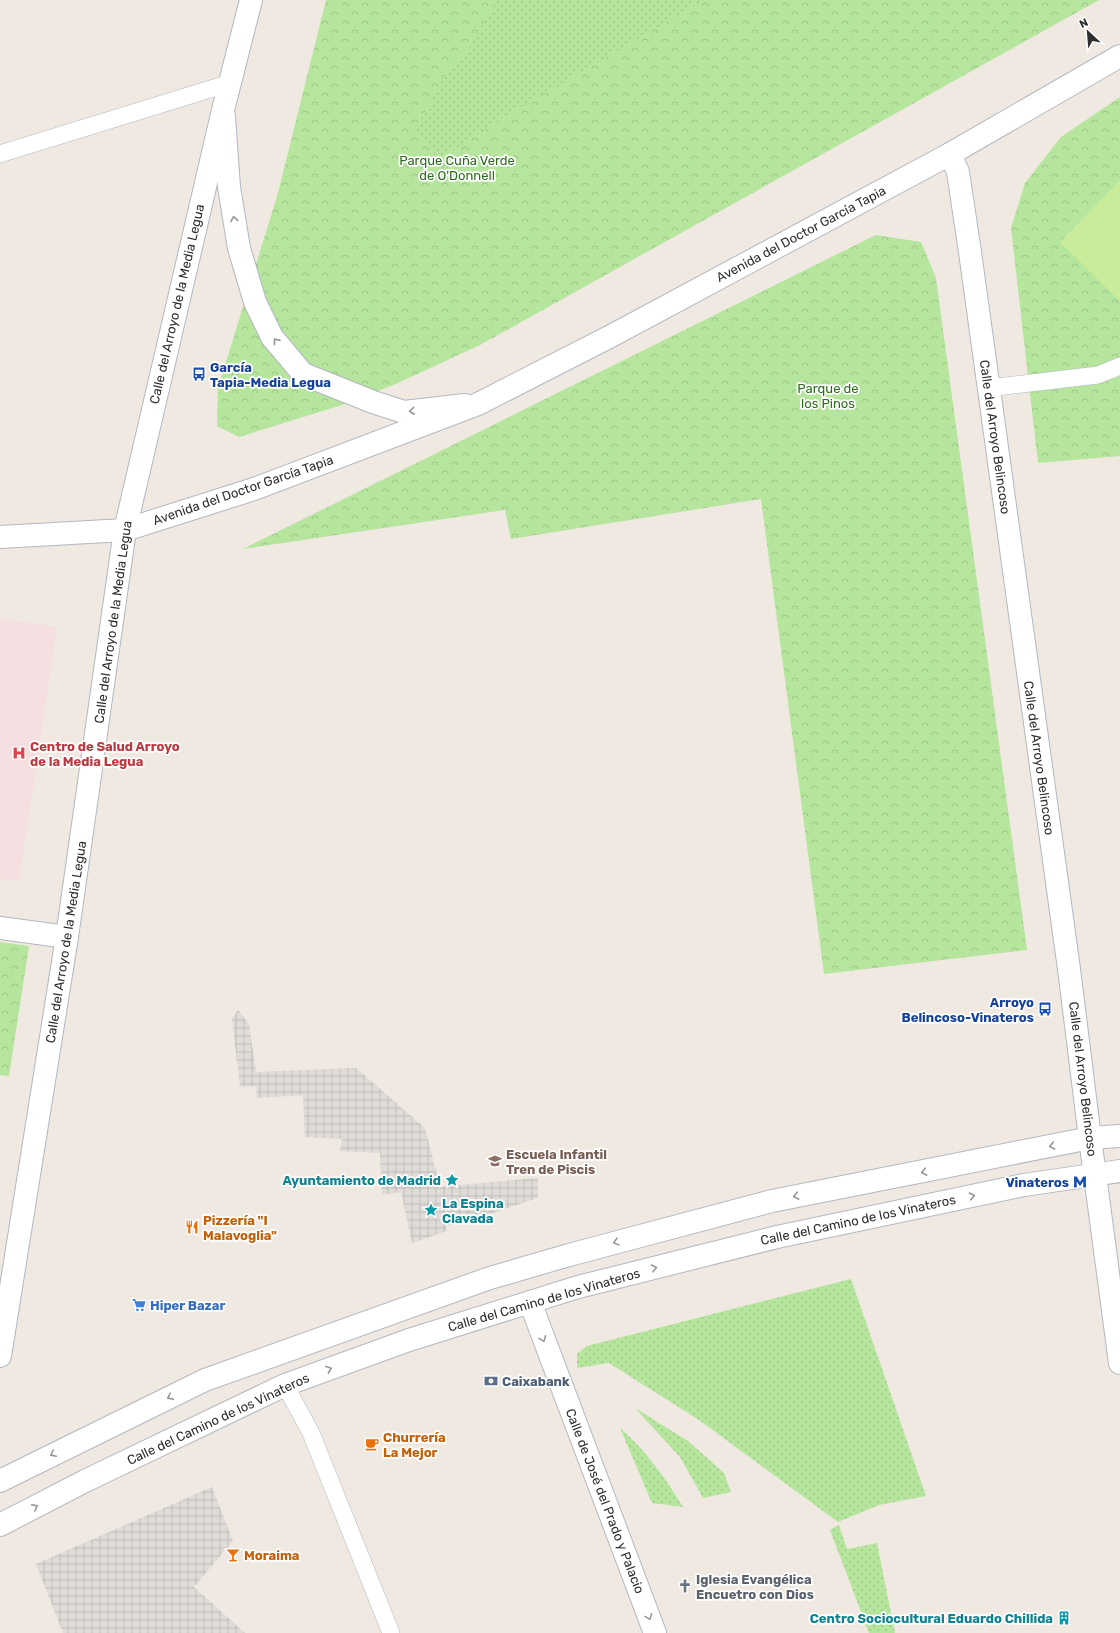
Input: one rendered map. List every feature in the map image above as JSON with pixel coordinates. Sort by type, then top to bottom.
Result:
[{"type":"street","name":"Calle del Arroyo de la Media Legua","points":[[0,1356],[67,937],[125,530],[223,110],[251,0]]},
{"type":"street","name":"Avenida del Doctor García Tapia","points":[[0,538],[125,530],[254,489],[478,404],[620,332],[950,154],[1120,56]]},
{"type":"street","name":"Avenida del Doctor García Tapia","points":[[223,110],[229,187],[239,248],[255,302],[272,337],[303,374],[373,402],[404,412],[478,404]]},
{"type":"street","name":"Calle del Arroyo Belincoso","points":[[950,154],[958,172],[1069,969],[1120,1363]]},
{"type":"street","points":[[0,928],[67,937]]},
{"type":"street","points":[[0,1481],[205,1380],[490,1278],[569,1255],[772,1201],[1090,1138],[1120,1136]]},
{"type":"street","name":"Calle del Camino de los Vinateros","points":[[0,1525],[85,1481],[285,1385],[409,1340],[578,1287],[776,1237],[1024,1185],[1120,1171]]},
{"type":"street","name":"Calle de José del Prado y Palacio","points":[[530,1302],[655,1633]]},
{"type":"lane","points":[[0,154],[230,84]]},
{"type":"lane","points":[[988,388],[1098,375],[1120,366]]},
{"type":"lane","points":[[285,1385],[311,1433],[391,1633]]},
{"type":"shaded area","name":"Centro de Salud Arroyo de la Media Legua","points":[[0,619],[57,627],[19,881],[0,879]]},
{"type":"shaded area","points":[[238,1010],[249,1024],[256,1072],[356,1068],[425,1128],[440,1187],[538,1178],[538,1198],[459,1224],[446,1226],[447,1231],[412,1243],[401,1192],[382,1195],[380,1153],[340,1151],[342,1139],[305,1137],[303,1095],[257,1098],[256,1086],[240,1087],[232,1019]]},
{"type":"shaded area","points":[[212,1487],[233,1541],[194,1587],[245,1633],[63,1633],[36,1564]]},
{"type":"green space","name":"Parque Cuña Verde de O'Donnell","points":[[326,0],[1099,0],[480,345],[398,383],[345,404],[239,437],[217,426],[218,388],[278,193]]},
{"type":"green space","points":[[497,0],[704,0],[500,119],[438,160],[416,128],[448,71],[468,50]]},
{"type":"green space","points":[[1120,97],[1120,456],[1038,463],[1011,228],[1025,183],[1061,137]]},
{"type":"green space","points":[[1120,180],[1120,301],[1060,242]]},
{"type":"green space","name":"Parque de los Pinos","points":[[876,235],[921,242],[936,278],[1027,950],[824,974],[761,499],[511,539],[505,510],[243,549]]},
{"type":"green space","points":[[0,942],[29,946],[9,1076],[0,1075]]},
{"type":"green space","points":[[851,1279],[926,1496],[879,1505],[838,1522],[699,1420],[609,1363],[577,1368],[577,1354],[587,1346]]},
{"type":"green space","points":[[635,1408],[688,1441],[724,1473],[731,1492],[703,1498],[680,1457]]},
{"type":"green space","points":[[620,1428],[639,1446],[669,1485],[683,1507],[652,1503]]},
{"type":"green space","points":[[839,1525],[847,1549],[877,1543],[895,1633],[869,1633],[830,1530]]},
{"type":"place","name":"García Tapia-Media Legua","points":[[199,374]]},
{"type":"place","name":"Centro de Salud Arroyo de la Media Legua","points":[[19,753]]},
{"type":"place","name":"Arroyo Belincoso-Vinateros","points":[[1045,1009]]},
{"type":"place","name":"Escuela Infantil Tren de Piscis","points":[[495,1161]]},
{"type":"place","name":"Ayuntamiento de Madrid","points":[[452,1180]]},
{"type":"place","name":"Vinateros","points":[[1080,1182]]},
{"type":"place","name":"La Espina Clavada","points":[[431,1210]]},
{"type":"place","name":"Pizzería \"I Malavoglia\"","points":[[192,1227]]},
{"type":"place","name":"Hiper Bazar","points":[[139,1305]]},
{"type":"place","name":"Caixabank","points":[[491,1381]]},
{"type":"place","name":"Churrería La Mejor","points":[[372,1444]]},
{"type":"place","name":"Moraima","points":[[233,1555]]},
{"type":"place","name":"Iglesia Evangélica Encuetro con Dios","points":[[685,1586]]},
{"type":"place","name":"Centro Sociocultural Eduardo Chillida","points":[[1064,1618]]}]
